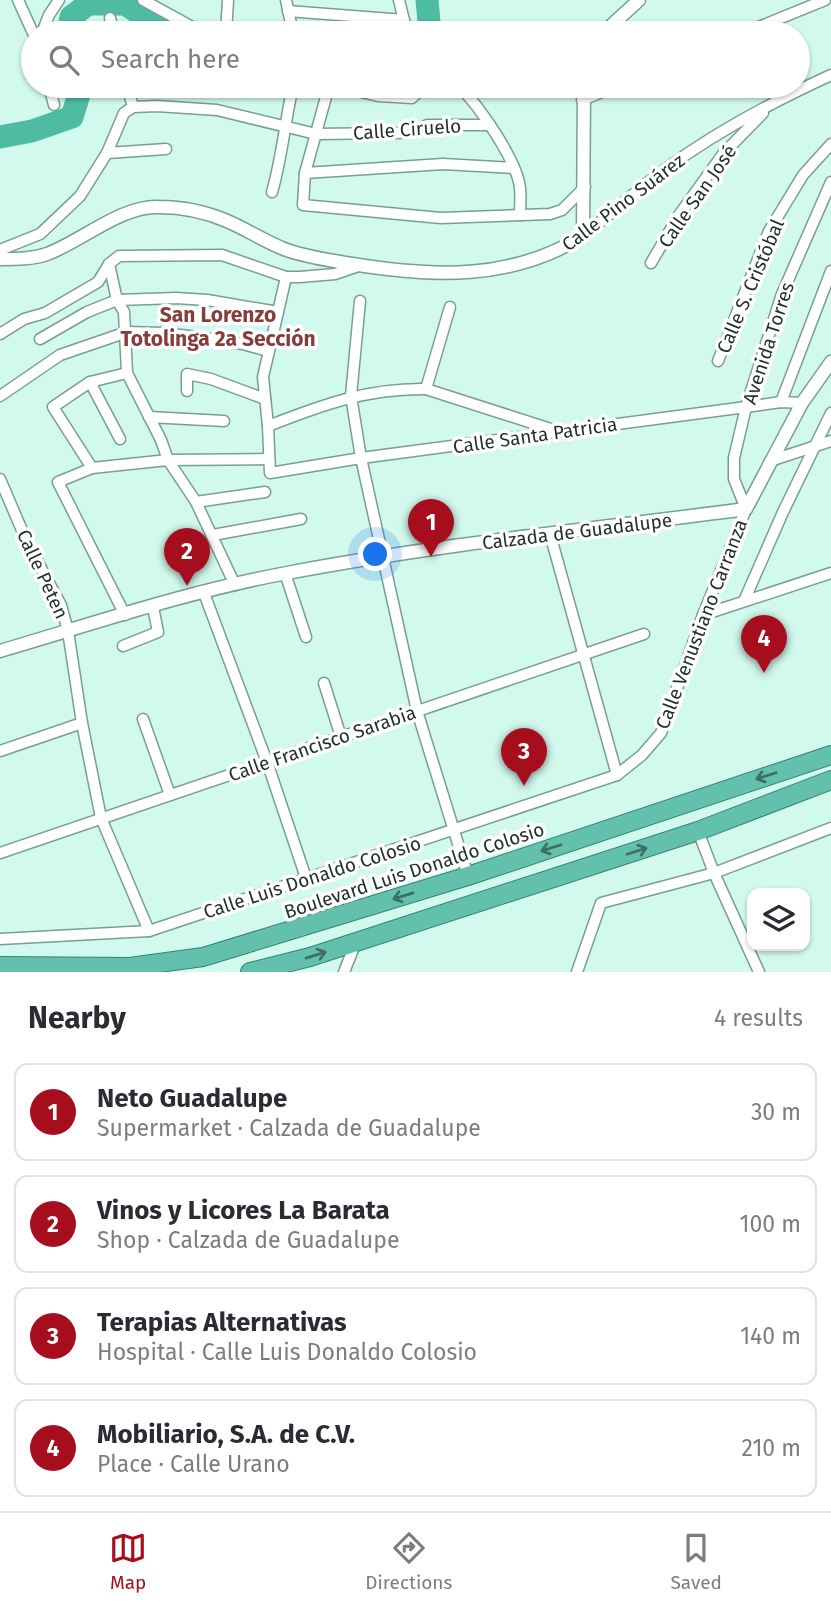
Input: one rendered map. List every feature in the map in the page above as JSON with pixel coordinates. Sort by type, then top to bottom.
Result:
[{"type":"highway","name":"Boulevard Luis Donaldo Colosio","points":[[0,966],[130,967],[203,957],[468,876],[831,755]]},
{"type":"highway","points":[[250,972],[310,957],[698,831],[831,780]]},
{"type":"street","points":[[18,0],[28,21]]},
{"type":"street","points":[[46,21],[59,0]]},
{"type":"street","points":[[143,0],[162,5],[185,21]]},
{"type":"street","points":[[227,21],[228,0]]},
{"type":"street","points":[[287,5],[404,20],[399,0]]},
{"type":"street","points":[[616,21],[639,0]]},
{"type":"street","points":[[773,21],[825,0]]},
{"type":"street","name":"Calle Pino Suárez","points":[[810,85],[831,75]]},
{"type":"street","points":[[52,98],[54,105]]},
{"type":"street","points":[[0,250],[40,234],[80,196],[107,153],[124,113],[133,107],[130,98]]},
{"type":"street","points":[[272,192],[279,169],[283,127],[290,98]]},
{"type":"street","points":[[326,98],[305,173],[303,205],[440,218],[550,214],[562,210],[585,187]]},
{"type":"street","points":[[471,98],[514,168],[520,186],[520,215]]},
{"type":"street","points":[[583,236],[585,187],[582,100],[587,98]]},
{"type":"street","name":"Calle Pino Suárez","points":[[0,259],[46,254],[127,214],[157,206],[204,213],[225,220],[286,250],[407,272],[469,273],[542,258],[583,236],[662,172],[708,139],[781,98]]},
{"type":"street","name":"Calle San José","points":[[651,263],[679,215],[723,154],[775,101]]},
{"type":"street","name":"Calle Ciruelo","points":[[133,107],[217,110],[316,134],[416,132],[427,125],[490,125]]},
{"type":"street","name":"Calle S. Cristóbal","points":[[718,361],[769,231],[803,175],[831,144]]},
{"type":"street","points":[[107,153],[166,149]]},
{"type":"street","points":[[305,173],[443,164],[514,168]]},
{"type":"street","name":"Avenida Torres","points":[[746,509],[734,480],[734,458],[746,407],[782,293],[831,182]]},
{"type":"street","points":[[0,334],[24,319],[45,313],[97,282],[109,264],[119,256],[222,255],[286,277],[318,276],[361,265]]},
{"type":"street","points":[[109,264],[117,300],[124,312],[127,373],[168,460],[196,502],[235,584]]},
{"type":"street","points":[[781,402],[831,271]]},
{"type":"street","points":[[125,615],[58,482],[92,468],[168,460],[269,460],[263,377],[286,277]]},
{"type":"street","points":[[40,340],[87,312],[117,300],[207,299],[278,312]]},
{"type":"street","points":[[360,301],[351,396],[361,458],[417,711],[468,876]]},
{"type":"street","points":[[426,389],[450,307]]},
{"type":"street","points":[[0,396],[60,355],[124,333],[163,333],[243,344],[268,351]]},
{"type":"street","name":"Calle Venustiano Carranza","points":[[617,775],[661,733],[746,509],[802,403],[831,362]]},
{"type":"street","points":[[92,468],[52,407],[90,382],[127,373]]},
{"type":"street","points":[[187,391],[187,374],[211,379],[265,399]]},
{"type":"street","points":[[90,382],[120,439]]},
{"type":"street","points":[[268,426],[351,396],[426,389],[561,432]]},
{"type":"street","name":"Calle Santa Patricia","points":[[269,460],[270,473],[361,458],[781,402],[802,403]]},
{"type":"street","points":[[744,601],[831,413]]},
{"type":"street","points":[[149,417],[224,421]]},
{"type":"street","points":[[770,461],[831,441]]},
{"type":"street","name":"Calle Peten","points":[[0,479],[27,542],[61,605],[101,818],[149,931]]},
{"type":"street","points":[[196,502],[265,492]]},
{"type":"street","name":"Calzada de Guadalupe","points":[[0,651],[235,584],[285,573],[382,556],[746,509]]},
{"type":"street","points":[[213,535],[300,519]]},
{"type":"street","points":[[550,534],[617,775]]},
{"type":"street","points":[[285,573],[306,637]]},
{"type":"street","points":[[704,615],[831,573]]},
{"type":"street","points":[[204,593],[267,762],[306,878]]},
{"type":"street","points":[[123,646],[158,632],[153,607]]},
{"type":"street","name":"Calle Francisco Sarabia","points":[[0,853],[644,634]]},
{"type":"street","points":[[324,683],[341,737]]},
{"type":"street","points":[[143,719],[170,795]]},
{"type":"street","points":[[0,751],[82,723]]},
{"type":"street","name":"Calle Luis Donaldo Colosio","points":[[0,939],[149,931],[617,775]]},
{"type":"street","points":[[577,972],[601,903],[714,873],[831,828]]},
{"type":"street","points":[[698,831],[759,972]]},
{"type":"street","points":[[344,972],[356,942]]},
{"type":"waterway","points":[[427,0],[429,21]]},
{"type":"waterway","points":[[70,21],[71,17],[88,4],[125,4],[151,21]]},
{"type":"waterway","points":[[0,137],[32,131],[72,117],[78,98]]},
{"type":"place","name":"Neto Guadalupe","points":[[431,557]]},
{"type":"place","name":"Vinos y Licores La Barata","points":[[187,586]]},
{"type":"place","name":"Mobiliario, S.A. de C.V.","points":[[764,673]]},
{"type":"place","name":"Terapias Alternativas","points":[[524,786]]},
{"type":"district","name":"San Lorenzo Totolinga 2a Sección","points":[[218,327]]}]
